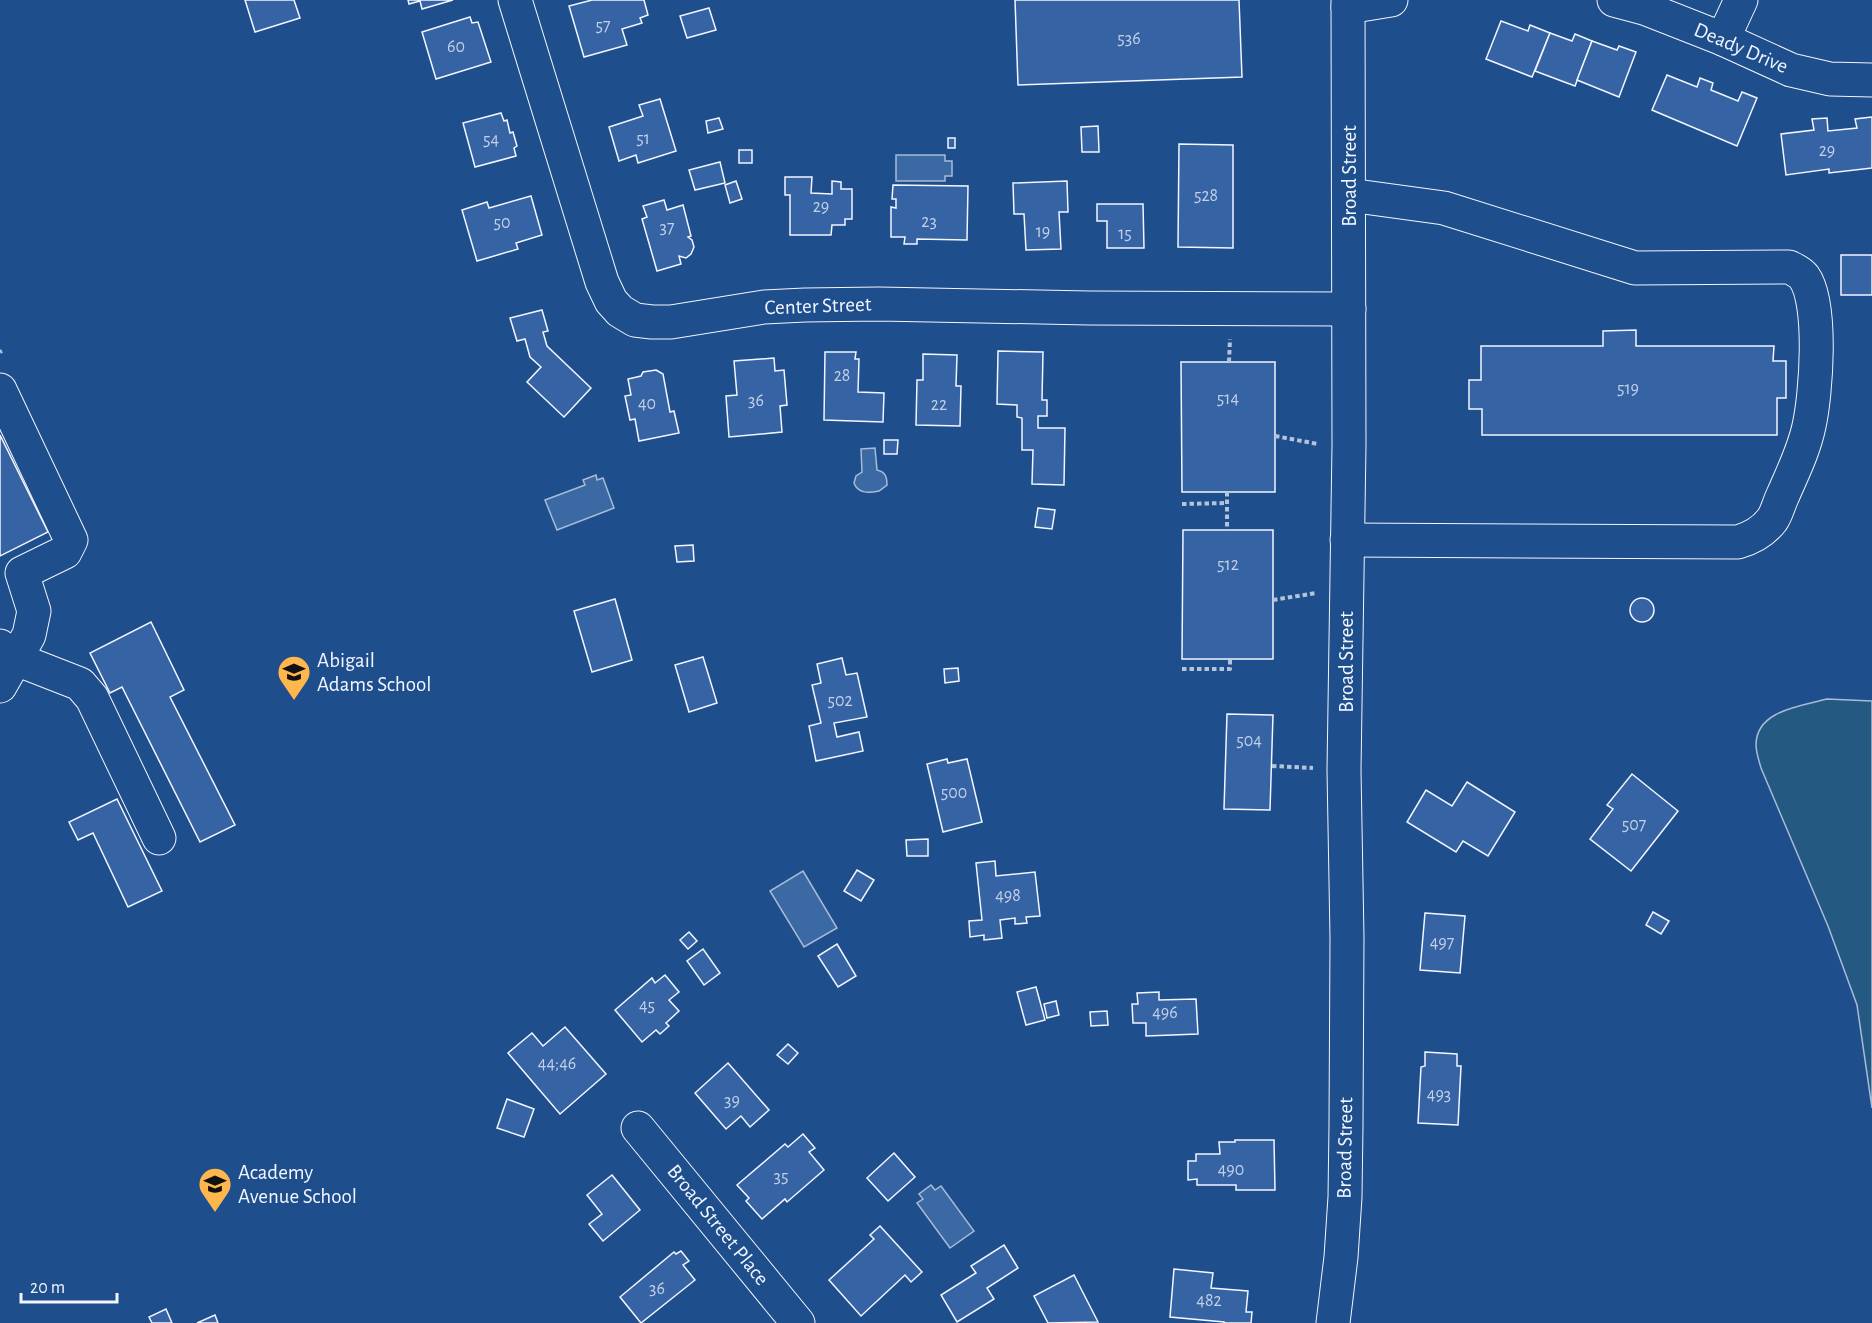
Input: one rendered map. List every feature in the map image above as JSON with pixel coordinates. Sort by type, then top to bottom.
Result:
[{"type":"street","name":"Center Street","points":[[515,0],[602,282],[611,301],[620,311],[635,320],[671,322],[764,307],[879,304],[1349,309]]},
{"type":"street","points":[[1348,4],[1391,0]]},
{"type":"street","name":"Deady Drive","points":[[1614,0],[1644,8],[1724,39],[1791,70],[1830,79],[1872,80]]},
{"type":"street","points":[[1724,39],[1741,0]]},
{"type":"street","name":"Broad Street","points":[[1333,1323],[1345,1197],[1347,938],[1344,770],[1349,309],[1348,4]]},
{"type":"street","points":[[1347,540],[1738,542],[1750,539],[1761,532],[1772,519],[1804,448],[1810,424],[1814,390],[1816,313],[1805,279],[1789,267],[1635,268],[1444,208],[1349,195]]},
{"type":"street","points":[[0,390],[71,540],[65,552],[22,573],[34,611],[29,634],[5,664],[80,684],[92,698],[159,838]]},
{"type":"street","name":"Broad Street Place","points":[[638,1128],[798,1323]]},
{"type":"path","points":[[1275,436],[1310,443],[1348,445]]},
{"type":"path","points":[[1227,492],[1227,530]]},
{"type":"path","points":[[1182,504],[1227,503]]},
{"type":"path","points":[[1274,600],[1312,593],[1346,594]]},
{"type":"path","points":[[1182,669],[1230,669],[1230,659]]},
{"type":"path","points":[[1272,766],[1344,770]]},
{"type":"shaded area","points":[[896,155],[945,155],[945,161],[952,161],[952,176],[945,176],[945,181],[896,181]]},
{"type":"shaded area","points":[[875,448],[877,470],[885,475],[887,485],[879,491],[864,492],[854,483],[856,476],[862,472],[861,449]]},
{"type":"shaded area","points":[[596,475],[597,480],[603,478],[614,508],[557,530],[545,500],[585,485],[583,480]]},
{"type":"shaded area","points":[[1827,699],[1872,701],[1872,1108],[1857,1005],[1828,926],[1761,768],[1756,748],[1758,733],[1772,717],[1794,707]]},
{"type":"shaded area","points":[[803,871],[837,928],[804,947],[770,891]]},
{"type":"shaded area","points":[[931,1185],[935,1190],[941,1186],[974,1231],[950,1248],[917,1203],[923,1199],[919,1194]]},
{"type":"building","points":[[245,0],[294,0],[300,18],[255,32]]},
{"type":"building","points":[[408,0],[453,0],[422,9],[420,1],[409,4]]},
{"type":"building","points":[[592,0],[644,0],[648,15],[640,18],[642,23],[622,29],[627,45],[584,57],[569,6]]},
{"type":"building","points":[[1015,0],[1239,0],[1242,77],[1018,85]]},
{"type":"building","points":[[709,8],[716,30],[687,38],[680,16]]},
{"type":"building","points":[[470,17],[472,23],[478,22],[491,62],[436,79],[422,32]]},
{"type":"building","points":[[1501,21],[1528,31],[1530,25],[1550,33],[1532,77],[1486,59]]},
{"type":"building","points":[[1550,33],[1572,41],[1575,34],[1592,41],[1575,86],[1535,71]]},
{"type":"building","points":[[1592,41],[1617,50],[1619,46],[1636,52],[1619,97],[1577,80]]},
{"type":"building","points":[[1667,75],[1697,87],[1700,78],[1713,83],[1711,90],[1738,101],[1742,92],[1757,98],[1737,146],[1652,110]]},
{"type":"building","points":[[660,99],[676,151],[638,163],[636,155],[619,161],[609,127],[643,116],[639,105]]},
{"type":"building","points":[[501,113],[504,121],[507,120],[510,133],[513,132],[517,146],[514,148],[516,156],[475,167],[463,123]]},
{"type":"building","points":[[1872,117],[1872,168],[1829,173],[1829,169],[1786,175],[1781,134],[1814,130],[1812,119],[1827,118],[1828,131],[1857,128],[1855,119]]},
{"type":"building","points":[[719,118],[723,129],[708,133],[706,121]]},
{"type":"building","points":[[1098,126],[1099,152],[1082,152],[1081,127]]},
{"type":"building","points":[[948,138],[955,138],[955,148],[948,148]]},
{"type":"building","points":[[1179,144],[1233,145],[1233,248],[1178,247]]},
{"type":"building","points":[[739,150],[752,150],[752,163],[739,163]]},
{"type":"building","points":[[720,162],[725,183],[695,190],[689,170]]},
{"type":"building","points":[[785,177],[812,177],[811,193],[832,194],[832,181],[841,182],[841,189],[852,189],[852,219],[845,219],[845,225],[832,225],[831,235],[790,235],[790,195],[785,195]]},
{"type":"building","points":[[736,181],[742,199],[730,203],[725,185]]},
{"type":"building","points":[[1067,181],[1068,212],[1059,212],[1061,249],[1026,250],[1024,214],[1014,214],[1013,183]]},
{"type":"building","points":[[893,185],[968,186],[967,240],[917,239],[917,244],[904,244],[905,237],[891,237],[891,207],[896,208],[896,199],[892,199]]},
{"type":"building","points":[[531,196],[542,235],[516,243],[518,249],[477,261],[462,210],[487,202],[489,208]]},
{"type":"building","points":[[664,200],[667,210],[683,205],[691,236],[688,237],[692,240],[694,247],[686,258],[679,256],[681,264],[657,271],[642,219],[647,217],[643,206]]},
{"type":"building","points":[[1097,204],[1143,204],[1144,248],[1107,248],[1107,221],[1097,221]]},
{"type":"building","points":[[1841,255],[1872,255],[1872,295],[1841,295]]},
{"type":"building","points":[[542,310],[548,331],[543,332],[547,346],[591,388],[564,417],[527,382],[541,367],[530,357],[525,339],[517,341],[510,318]]},
{"type":"building","points":[[1636,330],[1636,346],[1774,346],[1773,361],[1786,361],[1786,398],[1777,398],[1777,435],[1482,435],[1482,409],[1469,409],[1469,380],[1481,380],[1481,346],[1603,346],[1603,331]]},
{"type":"building","points":[[998,351],[1043,352],[1042,400],[1047,400],[1047,416],[1038,416],[1038,428],[1065,428],[1064,485],[1032,484],[1033,450],[1022,450],[1022,418],[1017,417],[1017,405],[997,404]]},
{"type":"building","points":[[825,352],[856,352],[855,359],[859,359],[858,392],[884,393],[883,422],[824,420]]},
{"type":"building","points":[[923,354],[957,355],[956,386],[961,386],[960,426],[916,425],[917,380],[923,380]]},
{"type":"building","points":[[774,358],[775,371],[784,370],[787,405],[780,406],[782,432],[729,437],[726,396],[737,395],[734,361]]},
{"type":"building","points":[[1181,362],[1275,362],[1275,492],[1182,492]]},
{"type":"building","points":[[656,370],[663,374],[670,412],[674,411],[679,433],[639,441],[635,419],[630,420],[625,396],[631,395],[628,379],[641,376],[643,372]]},
{"type":"building","points":[[0,435],[48,532],[0,556]]},
{"type":"building","points":[[884,440],[898,440],[897,454],[884,454]]},
{"type":"building","points":[[1038,508],[1055,510],[1052,529],[1035,527]]},
{"type":"building","points":[[1183,530],[1273,530],[1273,659],[1182,659]]},
{"type":"building","points":[[693,545],[694,561],[677,562],[675,546]]},
{"type":"building","points":[[1642,598],[1647,599],[1653,605],[1653,615],[1647,621],[1642,622],[1637,621],[1631,615],[1630,610],[1631,605],[1637,599]]},
{"type":"building","points":[[615,599],[632,660],[592,672],[574,611]]},
{"type":"building","points":[[151,622],[184,690],[170,697],[235,825],[200,842],[122,687],[110,693],[90,653]]},
{"type":"building","points":[[703,657],[717,703],[689,712],[675,665]]},
{"type":"building","points":[[842,658],[846,675],[857,673],[867,717],[834,723],[837,737],[859,732],[863,751],[816,761],[809,726],[821,723],[812,685],[821,683],[817,664]]},
{"type":"building","points":[[958,668],[959,681],[945,683],[944,669]]},
{"type":"building","points":[[1227,714],[1273,715],[1270,810],[1224,809]]},
{"type":"building","points":[[947,759],[948,763],[967,759],[982,822],[943,832],[927,764]]},
{"type":"building","points":[[1632,774],[1678,811],[1631,871],[1590,839],[1613,809],[1607,805]]},
{"type":"building","points":[[1467,782],[1515,812],[1488,856],[1463,841],[1456,852],[1407,822],[1426,790],[1452,806]]},
{"type":"building","points":[[117,799],[162,891],[128,907],[93,833],[78,840],[69,822]]},
{"type":"building","points":[[928,839],[928,856],[907,856],[906,840]]},
{"type":"building","points":[[995,861],[996,876],[1035,872],[1040,916],[1026,917],[1027,923],[1015,924],[1015,918],[1000,920],[1002,938],[984,940],[984,935],[970,937],[969,921],[982,920],[976,863]]},
{"type":"building","points":[[857,870],[874,880],[861,901],[844,891]]},
{"type":"building","points":[[1653,912],[1669,921],[1661,934],[1646,925]]},
{"type":"building","points":[[1425,913],[1465,916],[1460,973],[1420,970]]},
{"type":"building","points":[[689,932],[697,941],[688,949],[680,940]]},
{"type":"building","points":[[837,944],[856,976],[838,987],[818,956]]},
{"type":"building","points":[[703,949],[720,973],[704,985],[687,961]]},
{"type":"building","points":[[665,975],[679,992],[669,1000],[679,1011],[666,1023],[669,1026],[660,1034],[656,1030],[642,1042],[615,1010],[652,978],[655,983]]},
{"type":"building","points":[[1036,987],[1045,1020],[1026,1025],[1017,992]]},
{"type":"building","points":[[1159,992],[1159,1000],[1196,999],[1198,1034],[1146,1036],[1146,1023],[1133,1023],[1132,1004],[1138,1004],[1137,993]]},
{"type":"building","points":[[1056,1001],[1059,1015],[1047,1018],[1044,1004]]},
{"type":"building","points":[[1107,1011],[1108,1025],[1091,1026],[1090,1012]]},
{"type":"building","points":[[565,1027],[606,1074],[560,1114],[508,1053],[532,1033],[543,1046]]},
{"type":"building","points":[[788,1044],[798,1053],[788,1064],[777,1055]]},
{"type":"building","points":[[1425,1052],[1457,1054],[1457,1066],[1461,1066],[1458,1125],[1418,1123],[1421,1067],[1425,1066]]},
{"type":"building","points":[[728,1063],[769,1110],[750,1127],[741,1116],[726,1129],[695,1093]]},
{"type":"building","points":[[507,1099],[534,1109],[524,1137],[497,1128]]},
{"type":"building","points":[[803,1134],[815,1148],[809,1152],[824,1170],[787,1202],[785,1199],[762,1219],[746,1201],[749,1198],[737,1185],[785,1144],[788,1147]]},
{"type":"building","points":[[1235,1140],[1274,1140],[1275,1190],[1236,1190],[1236,1185],[1197,1185],[1197,1179],[1188,1180],[1188,1161],[1196,1161],[1196,1154],[1220,1154],[1219,1142],[1235,1142]]},
{"type":"building","points":[[894,1153],[915,1177],[888,1201],[867,1178]]},
{"type":"building","points":[[612,1175],[640,1210],[603,1241],[589,1224],[602,1214],[587,1195]]},
{"type":"building","points":[[880,1226],[922,1272],[911,1282],[905,1275],[861,1316],[829,1280],[874,1239],[870,1235]]},
{"type":"building","points":[[1004,1245],[1018,1268],[987,1288],[994,1299],[957,1322],[941,1295],[976,1273],[971,1266]]},
{"type":"building","points":[[681,1251],[689,1261],[683,1265],[695,1280],[641,1323],[620,1297],[674,1252],[676,1254]]},
{"type":"building","points":[[1174,1269],[1213,1273],[1211,1288],[1248,1291],[1246,1312],[1252,1312],[1251,1323],[1224,1323],[1170,1317]]},
{"type":"building","points":[[1074,1275],[1098,1322],[1048,1323],[1034,1296]]},
{"type":"building","points":[[166,1309],[172,1323],[152,1323],[149,1317]]},
{"type":"building","points":[[215,1315],[218,1323],[197,1323]]},
{"type":"place","name":"Abigail Adams School","points":[[294,701]]},
{"type":"place","name":"Academy Avenue School","points":[[215,1213]]}]
